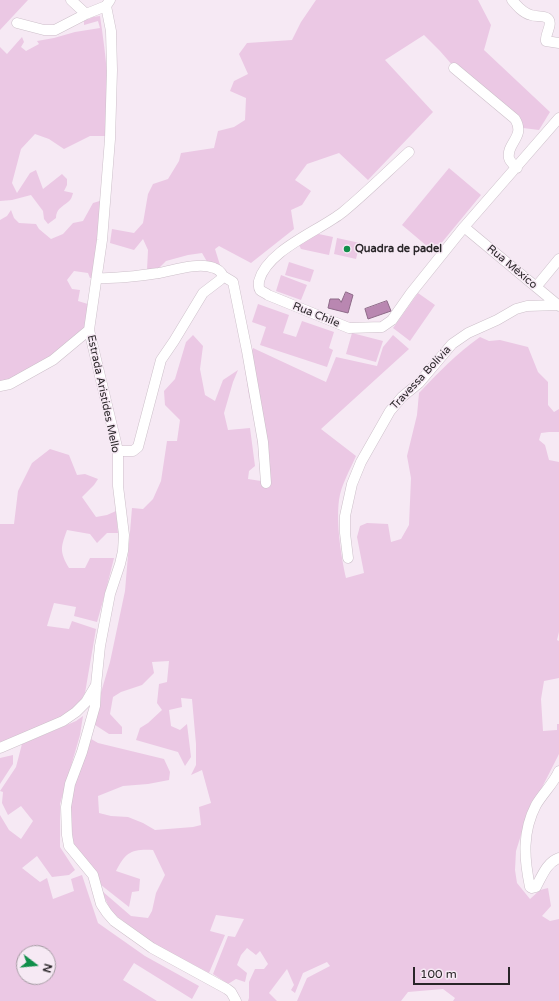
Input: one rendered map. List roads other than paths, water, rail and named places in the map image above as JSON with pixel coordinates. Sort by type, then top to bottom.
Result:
[{"type":"street","points":[[71,0],[86,14]]},
{"type":"street","points":[[512,0],[528,15],[546,17],[550,23],[546,40],[548,42],[559,43]]},
{"type":"street","points":[[17,23],[44,30],[55,30],[108,3]]},
{"type":"street","name":"Estrada Aristides Mello","points":[[0,748],[63,721],[76,712],[86,702],[96,684],[100,646],[110,594],[123,551],[124,535],[118,486],[118,451],[89,330],[102,240],[110,140],[112,70],[111,31],[108,3]]},
{"type":"street","points":[[454,68],[515,119],[519,130],[518,136],[509,156],[510,160],[517,168]]},
{"type":"street","name":"Rua Chile","points":[[409,152],[342,213],[309,232],[283,250],[265,268],[258,285],[260,290],[268,295],[349,328],[382,327],[392,320],[411,293],[464,228],[559,118]]},
{"type":"street","name":"Rua México","points":[[464,228],[558,305]]},
{"type":"street","name":"Travessa Bolívia","points":[[527,306],[559,259]]},
{"type":"street","points":[[97,278],[117,278],[160,273],[185,267],[203,266],[214,268],[233,282],[247,350],[263,442],[266,483]]},
{"type":"street","points":[[118,451],[133,451],[138,447],[161,360],[203,294],[223,276]]},
{"type":"street","name":"Travessa Bolívia","points":[[348,558],[345,533],[345,516],[352,484],[361,462],[390,411],[402,397],[419,383],[452,344],[516,309],[527,306],[558,305]]},
{"type":"street","points":[[0,390],[5,385],[53,360],[89,330]]},
{"type":"street","points":[[96,684],[96,706],[82,752],[70,784],[66,808],[69,846],[93,875],[100,904],[114,921],[152,948],[227,989],[231,992],[236,1001]]},
{"type":"street","points":[[559,771],[536,805],[529,825],[524,852],[525,866],[530,887],[536,887],[546,868],[555,859],[559,858]]},
{"type":"place","name":"Quadra de padel","points":[[347,249]]}]
